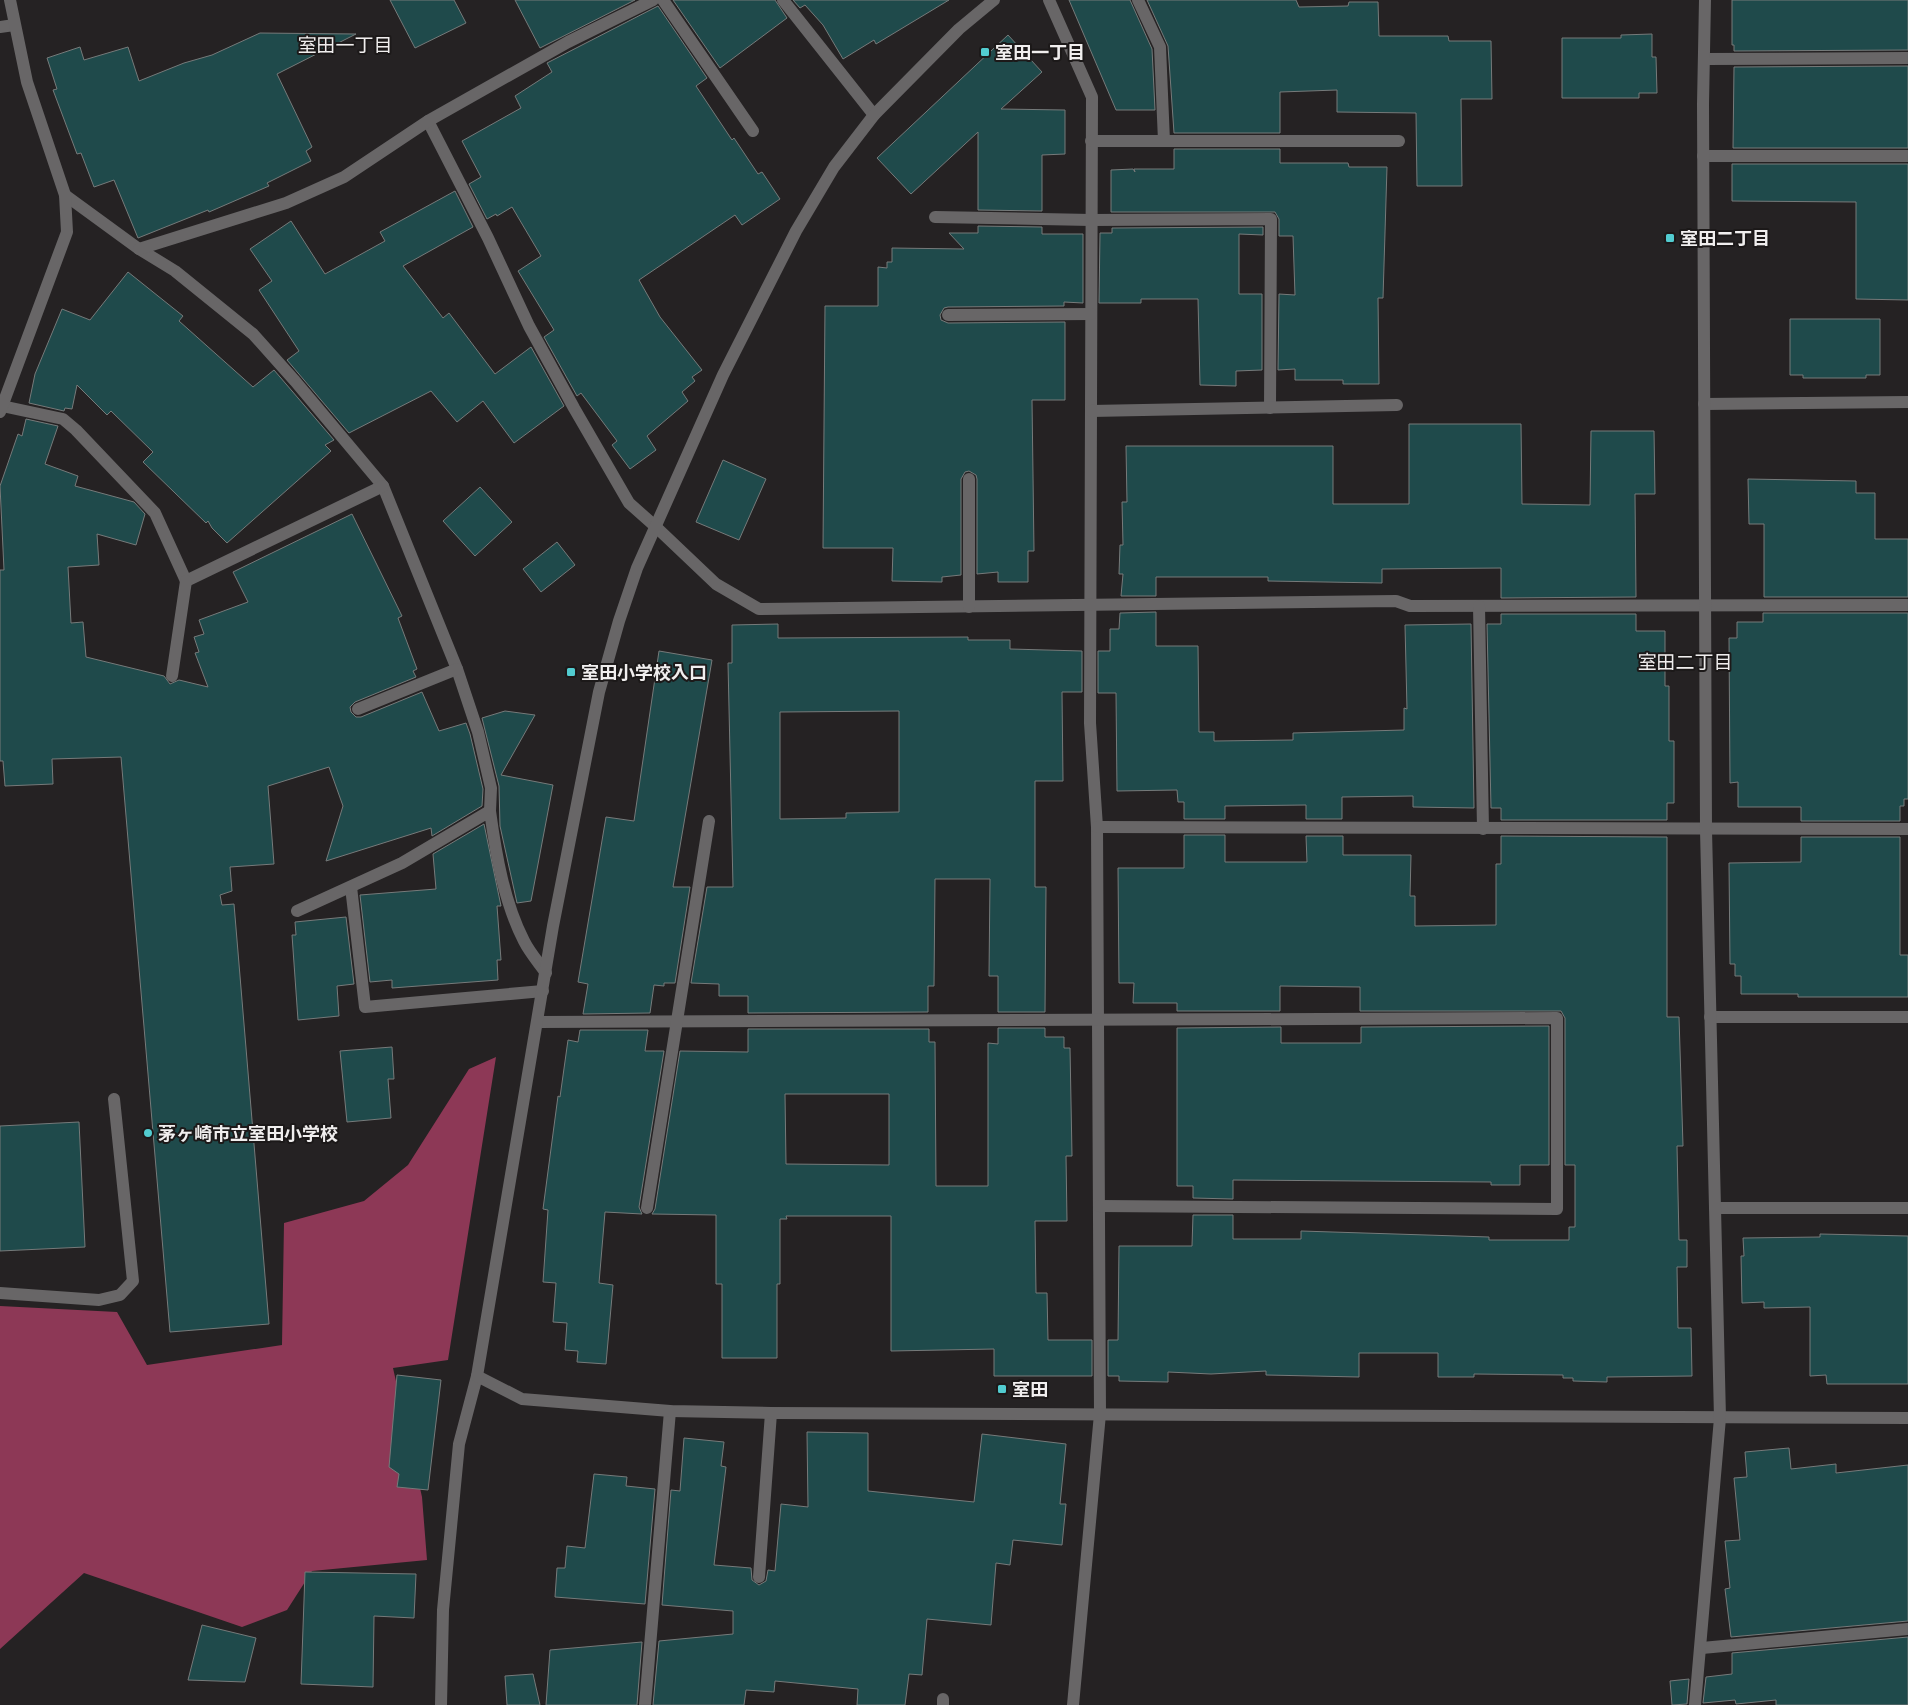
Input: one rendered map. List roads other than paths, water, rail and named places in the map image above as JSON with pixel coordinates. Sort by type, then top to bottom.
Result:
[{"type":"street","points":[[10,0],[27,82],[66,195],[67,232],[1,409],[63,419],[76,430],[155,512],[186,581],[172,676]]},
{"type":"street","points":[[139,249],[286,203],[344,177],[428,121],[568,42],[654,0]]},
{"type":"street","points":[[663,0],[753,131]]},
{"type":"street","points":[[783,0],[874,115]]},
{"type":"street","points":[[441,1705],[443,1610],[459,1444],[477,1376],[553,926],[599,692],[618,621],[637,568],[722,375],[796,231],[834,167],[874,115],[959,29],[994,0]]},
{"type":"street","points":[[1049,0],[1092,97],[1090,723],[1097,827],[1100,1414],[1073,1705]]},
{"type":"street","points":[[1138,0],[1160,48],[1164,141]]},
{"type":"street","points":[[1695,1705],[1702,1648],[1720,1418],[1706,830],[1703,156],[1705,0]]},
{"type":"street","points":[[0,27],[14,25]]},
{"type":"street","points":[[1704,59],[1907,58]]},
{"type":"street","points":[[428,121],[488,238],[529,326],[629,503],[716,584],[759,609],[1396,601],[1410,606],[1908,605]]},
{"type":"street","points":[[1091,141],[1399,141]]},
{"type":"street","points":[[1703,156],[1908,156]]},
{"type":"street","points":[[66,195],[139,249],[175,271],[253,334],[295,380],[383,486],[457,669],[478,732],[491,788],[490,811],[495,849],[512,912],[524,942],[546,974]]},
{"type":"street","points":[[935,217],[1091,220],[1271,219],[1270,408]]},
{"type":"street","points":[[948,315],[1091,314]]},
{"type":"street","points":[[1704,404],[1908,402]]},
{"type":"street","points":[[1091,411],[1397,406]]},
{"type":"street","points":[[969,479],[969,607]]},
{"type":"street","points":[[186,581],[383,486]]},
{"type":"street","points":[[1479,606],[1483,829]]},
{"type":"street","points":[[358,709],[457,669]]},
{"type":"street","points":[[297,911],[402,863],[490,811]]},
{"type":"street","points":[[647,1208],[709,821]]},
{"type":"street","points":[[1097,827],[1908,830]]},
{"type":"street","points":[[351,887],[365,1007],[543,991]]},
{"type":"street","points":[[1710,1017],[1908,1017]]},
{"type":"street","points":[[538,1022],[1098,1018],[1557,1018],[1557,1209],[1099,1206]]},
{"type":"street","points":[[0,1293],[99,1300],[120,1295],[133,1281],[114,1099]]},
{"type":"street","points":[[1715,1208],[1908,1208]]},
{"type":"street","points":[[477,1376],[522,1399],[670,1411],[1908,1418]]},
{"type":"street","points":[[645,1705],[670,1411]]},
{"type":"street","points":[[759,1577],[771,1413]]},
{"type":"street","points":[[1702,1648],[1908,1629]]},
{"type":"place","name":"室田一丁目","points":[[985,52]]},
{"type":"place","name":"室田二丁目","points":[[1670,238]]},
{"type":"place","name":"室田小学校入口","points":[[571,672]]},
{"type":"place","name":"茅ヶ崎市立室田小学校","points":[[148,1133]]},
{"type":"place","name":"室田","points":[[1002,1389]]},
{"type":"district","name":"室田一丁目","points":[[345,44]]},
{"type":"district","name":"室田二丁目","points":[[1685,661]]}]
